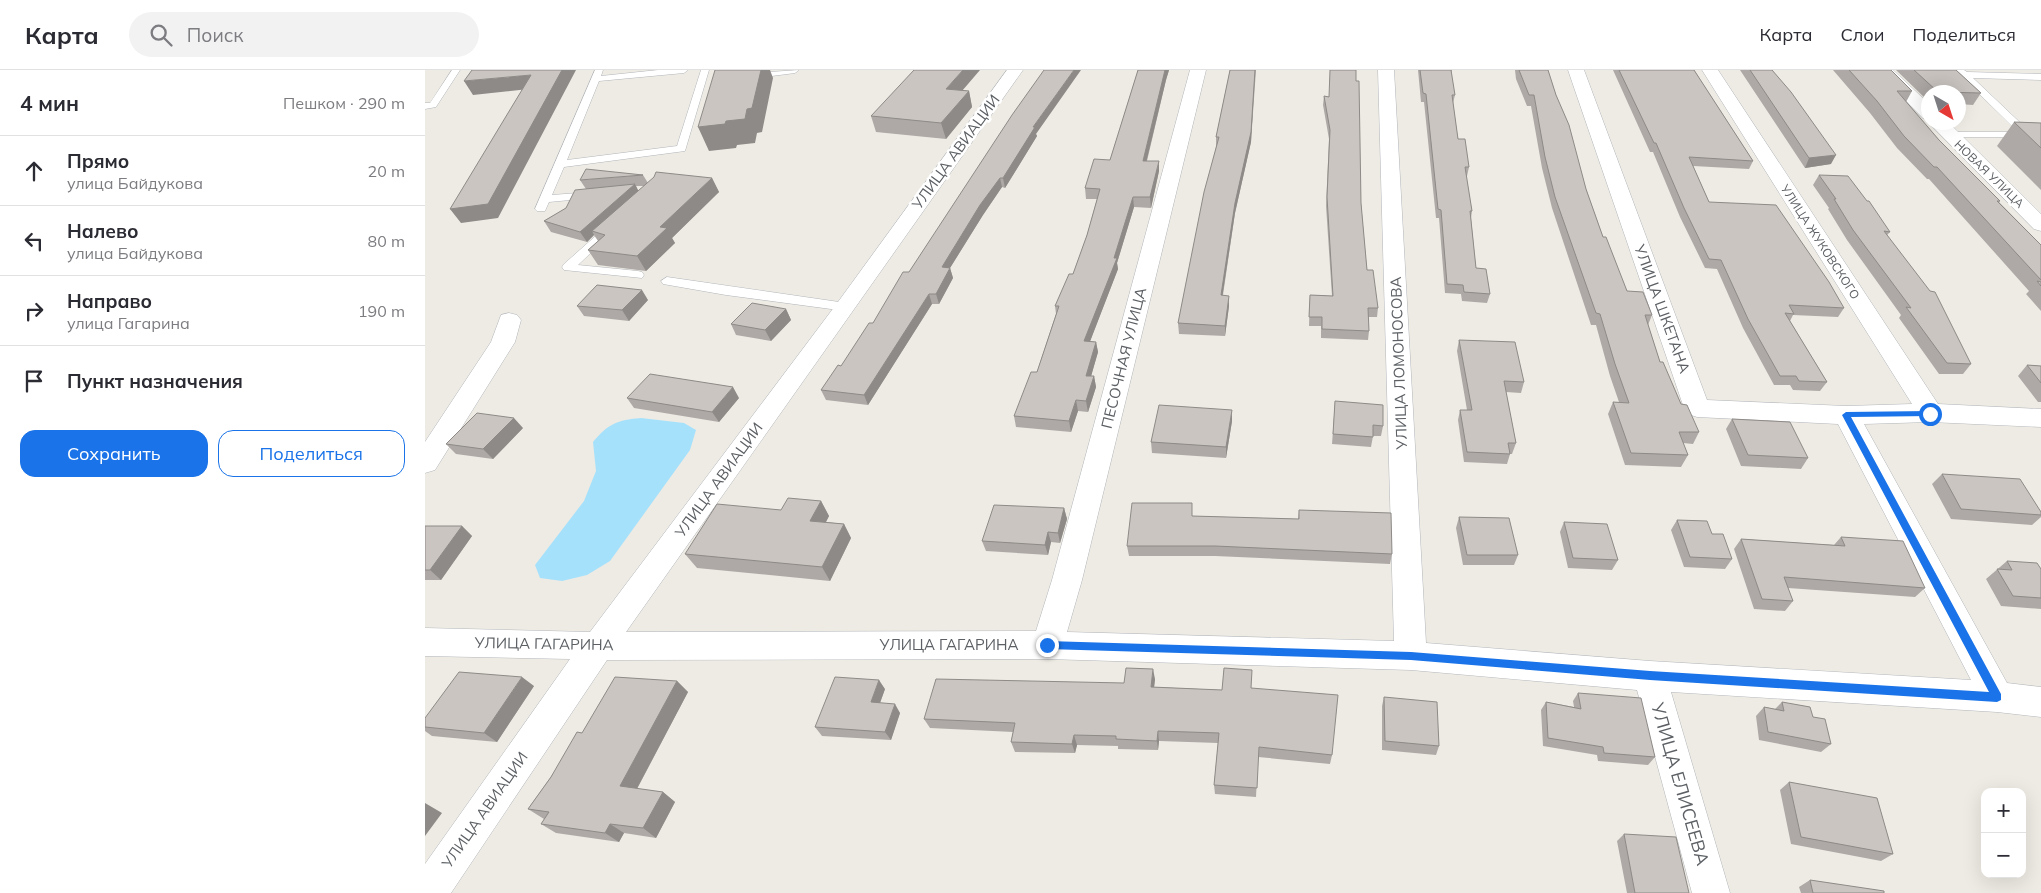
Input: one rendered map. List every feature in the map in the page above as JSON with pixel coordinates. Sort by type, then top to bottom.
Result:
[{"type":"street","name":"УЛИЦА АВИАЦИИ","points":[[428,893],[598,646],[846,307],[1015,70]]},
{"type":"street","name":"ПЕСОЧНАЯ УЛИЦА","points":[[1047,645],[1067,580],[1198,70]]},
{"type":"street","name":"УЛИЦА ЛОМОНОСОВА","points":[[1386,70],[1411,656]]},
{"type":"street","name":"УЛИЦА ШКЕТАНА","points":[[1576,70],[1697,408],[1846,415]]},
{"type":"street","name":"УЛИЦА ЖУКОВСКОГО","points":[[1711,70],[1930,414]]},
{"type":"street","points":[[1883,70],[1921,106]]},
{"type":"street","name":"НОВАЯ УЛИЦА","points":[[1944,130],[2041,225]]},
{"type":"street","points":[[425,463],[503,342],[509,320]]},
{"type":"street","points":[[1997,697],[1846,415],[1930,414],[2041,418]]},
{"type":"street","name":"УЛИЦА ГАГАРИНА","points":[[425,642],[598,646],[1047,645],[1411,656],[1650,676],[1997,697],[2041,702]]},
{"type":"street","name":"УЛИЦА ЕЛИСЕЕВА","points":[[1650,676],[1711,893]]},
{"type":"lane","points":[[425,106],[433,106],[455,70]]},
{"type":"lane","points":[[601,194],[543,204],[597,75],[684,70]]},
{"type":"lane","points":[[560,164],[681,149],[705,70]]},
{"type":"lane","points":[[751,70],[749,76],[795,70]]},
{"type":"lane","points":[[1962,72],[2041,77]]},
{"type":"lane","points":[[1955,130],[2030,136],[1962,72]]},
{"type":"lane","points":[[620,221],[568,267],[638,275]]},
{"type":"lane","points":[[667,281],[846,307]]},
{"type":"water","points":[[641,418],[684,423],[696,430],[690,450],[610,561],[587,575],[562,581],[540,578],[535,565],[584,501],[596,471],[593,442],[603,431],[614,424],[625,420]]},
{"type":"building","points":[[472,70],[562,70],[488,204],[450,209],[531,75],[464,81]]},
{"type":"building","points":[[715,70],[761,70],[752,108],[747,109],[745,119],[726,121],[725,124],[698,127]]},
{"type":"building","points":[[914,70],[963,70],[946,89],[969,91],[941,123],[871,116]]},
{"type":"building","points":[[1044,70],[1074,70],[1033,127],[1035,127],[1003,178],[1000,178],[980,205],[942,267],[950,268],[936,294],[929,294],[864,395],[821,390],[838,365],[841,366],[869,323],[873,323],[903,272],[909,272],[1012,115]]},
{"type":"building","points":[[1138,70],[1165,70],[1143,161],[1159,161],[1150,197],[1133,197],[1114,258],[1117,258],[1084,341],[1096,342],[1086,376],[1094,376],[1086,401],[1076,400],[1069,421],[1014,416],[1031,372],[1037,372],[1059,306],[1055,306],[1069,274],[1073,274],[1087,235],[1100,189],[1085,188],[1094,159],[1110,160]]},
{"type":"building","points":[[1230,70],[1255,70],[1251,132],[1235,203],[1221,295],[1229,296],[1225,326],[1178,323],[1204,192],[1219,137],[1216,137]]},
{"type":"building","points":[[1330,70],[1356,70],[1356,81],[1359,81],[1361,203],[1367,270],[1373,270],[1378,308],[1368,308],[1369,331],[1322,329],[1322,317],[1309,317],[1310,295],[1333,296],[1327,197],[1330,130],[1324,96],[1329,97]]},
{"type":"building","points":[[1420,70],[1451,70],[1455,95],[1452,95],[1458,139],[1465,139],[1469,167],[1465,167],[1472,211],[1470,211],[1476,268],[1486,269],[1490,294],[1464,292],[1463,285],[1447,284],[1441,210],[1438,209],[1426,94],[1423,93]]},
{"type":"building","points":[[1519,70],[1548,70],[1569,125],[1586,189],[1603,237],[1606,237],[1627,291],[1643,292],[1652,315],[1645,315],[1660,362],[1663,362],[1681,404],[1687,405],[1699,432],[1679,432],[1688,455],[1631,453],[1613,402],[1629,403],[1600,314],[1596,313],[1555,197],[1545,157],[1534,95],[1529,95]]},
{"type":"building","points":[[1619,70],[1694,70],[1753,161],[1689,157],[1709,202],[1776,205],[1829,282],[1844,308],[1789,305],[1794,314],[1785,313],[1827,382],[1799,381],[1796,376],[1780,376],[1748,319],[1721,260],[1709,259],[1684,208],[1656,143],[1654,143]]},
{"type":"building","points":[[1750,70],[1772,70],[1791,92],[1836,155],[1809,158]]},
{"type":"building","points":[[1849,70],[1891,70],[1912,91],[1897,91],[1921,119],[1921,130],[1930,130],[2041,245],[2041,280],[1937,167],[1934,167],[1904,136],[1877,101]]},
{"type":"building","points":[[1914,70],[1956,70],[1981,93],[1966,93],[1966,85],[1930,85]]},
{"type":"building","points":[[2014,122],[2041,123],[2041,148]]},
{"type":"building","points":[[586,169],[643,175],[580,180]]},
{"type":"building","points":[[656,172],[712,178],[660,227],[667,228],[637,256],[588,250],[605,235],[592,231],[654,177]]},
{"type":"building","points":[[1819,175],[1848,176],[1867,201],[1869,201],[1890,232],[1884,231],[1930,291],[1935,292],[1971,364],[1947,363],[1906,307],[1911,308],[1853,230],[1834,199],[1836,199]]},
{"type":"building","points":[[635,184],[580,232],[544,221],[566,208],[575,190]]},
{"type":"building","points":[[597,285],[642,290],[622,310],[577,306]]},
{"type":"building","points":[[752,303],[786,309],[765,330],[731,324]]},
{"type":"building","points":[[1459,340],[1515,342],[1524,382],[1504,381],[1516,443],[1508,443],[1510,454],[1467,452],[1460,410],[1472,410]]},
{"type":"building","points":[[2027,365],[2041,366],[2041,383]]},
{"type":"building","points":[[650,374],[733,387],[712,412],[627,398]]},
{"type":"building","points":[[1335,401],[1383,405],[1383,426],[1373,425],[1373,437],[1333,434]]},
{"type":"building","points":[[1159,405],[1232,410],[1226,447],[1151,442]]},
{"type":"building","points":[[477,413],[514,418],[483,449],[446,444]]},
{"type":"building","points":[[1732,419],[1790,422],[1808,458],[1748,455]]},
{"type":"building","points":[[1942,474],[2020,479],[2041,512],[2041,515],[1961,509]]},
{"type":"building","points":[[788,498],[821,501],[810,521],[844,524],[822,567],[685,554],[717,504],[781,510]]},
{"type":"building","points":[[1132,503],[1192,503],[1192,516],[1299,519],[1299,510],[1391,513],[1392,554],[1215,546],[1127,546]]},
{"type":"building","points":[[994,505],[1064,508],[1058,533],[1048,532],[1045,545],[982,541]]},
{"type":"building","points":[[1459,517],[1509,518],[1518,555],[1467,555]]},
{"type":"building","points":[[1677,520],[1707,521],[1712,534],[1723,534],[1732,559],[1690,557]]},
{"type":"building","points":[[1564,522],[1607,524],[1618,560],[1573,558]]},
{"type":"building","points":[[425,526],[462,526],[430,570],[425,570]]},
{"type":"building","points":[[1841,537],[1903,541],[1925,588],[1784,577],[1793,601],[1762,599],[1741,539],[1845,546]]},
{"type":"building","points":[[2007,561],[2037,563],[2041,569],[2041,598],[2013,596],[1997,569],[2012,570]]},
{"type":"building","points":[[1126,668],[1153,669],[1151,687],[1222,690],[1224,668],[1252,670],[1251,688],[1338,695],[1332,755],[1259,747],[1257,788],[1214,785],[1219,733],[1158,731],[1157,741],[1116,739],[1116,736],[1074,735],[1072,744],[1011,742],[1015,723],[924,719],[936,679],[1124,683]]},
{"type":"building","points":[[459,672],[522,677],[484,733],[425,727],[425,718]]},
{"type":"building","points":[[615,677],[677,681],[620,786],[663,792],[643,828],[610,824],[605,833],[541,824],[549,812],[528,809],[551,777],[577,732],[582,733]]},
{"type":"building","points":[[835,677],[879,680],[871,702],[895,704],[885,732],[815,727]]},
{"type":"building","points":[[1578,693],[1641,698],[1655,757],[1604,753],[1603,747],[1548,738],[1546,702],[1581,709]]},
{"type":"building","points":[[1384,697],[1437,702],[1439,746],[1385,741]]},
{"type":"building","points":[[1782,702],[1810,707],[1813,717],[1825,719],[1831,744],[1768,732],[1764,707],[1784,711]]},
{"type":"building","points":[[1789,782],[1877,798],[1893,854],[1801,837]]},
{"type":"building","points":[[1624,834],[1676,837],[1689,893],[1635,893]]},
{"type":"building","points":[[1810,880],[1884,891],[1884,893],[1813,893]]},
{"type":"route","points":[[1047,645],[1411,656],[1650,676],[1997,697],[1846,415],[1930,414]]}]
